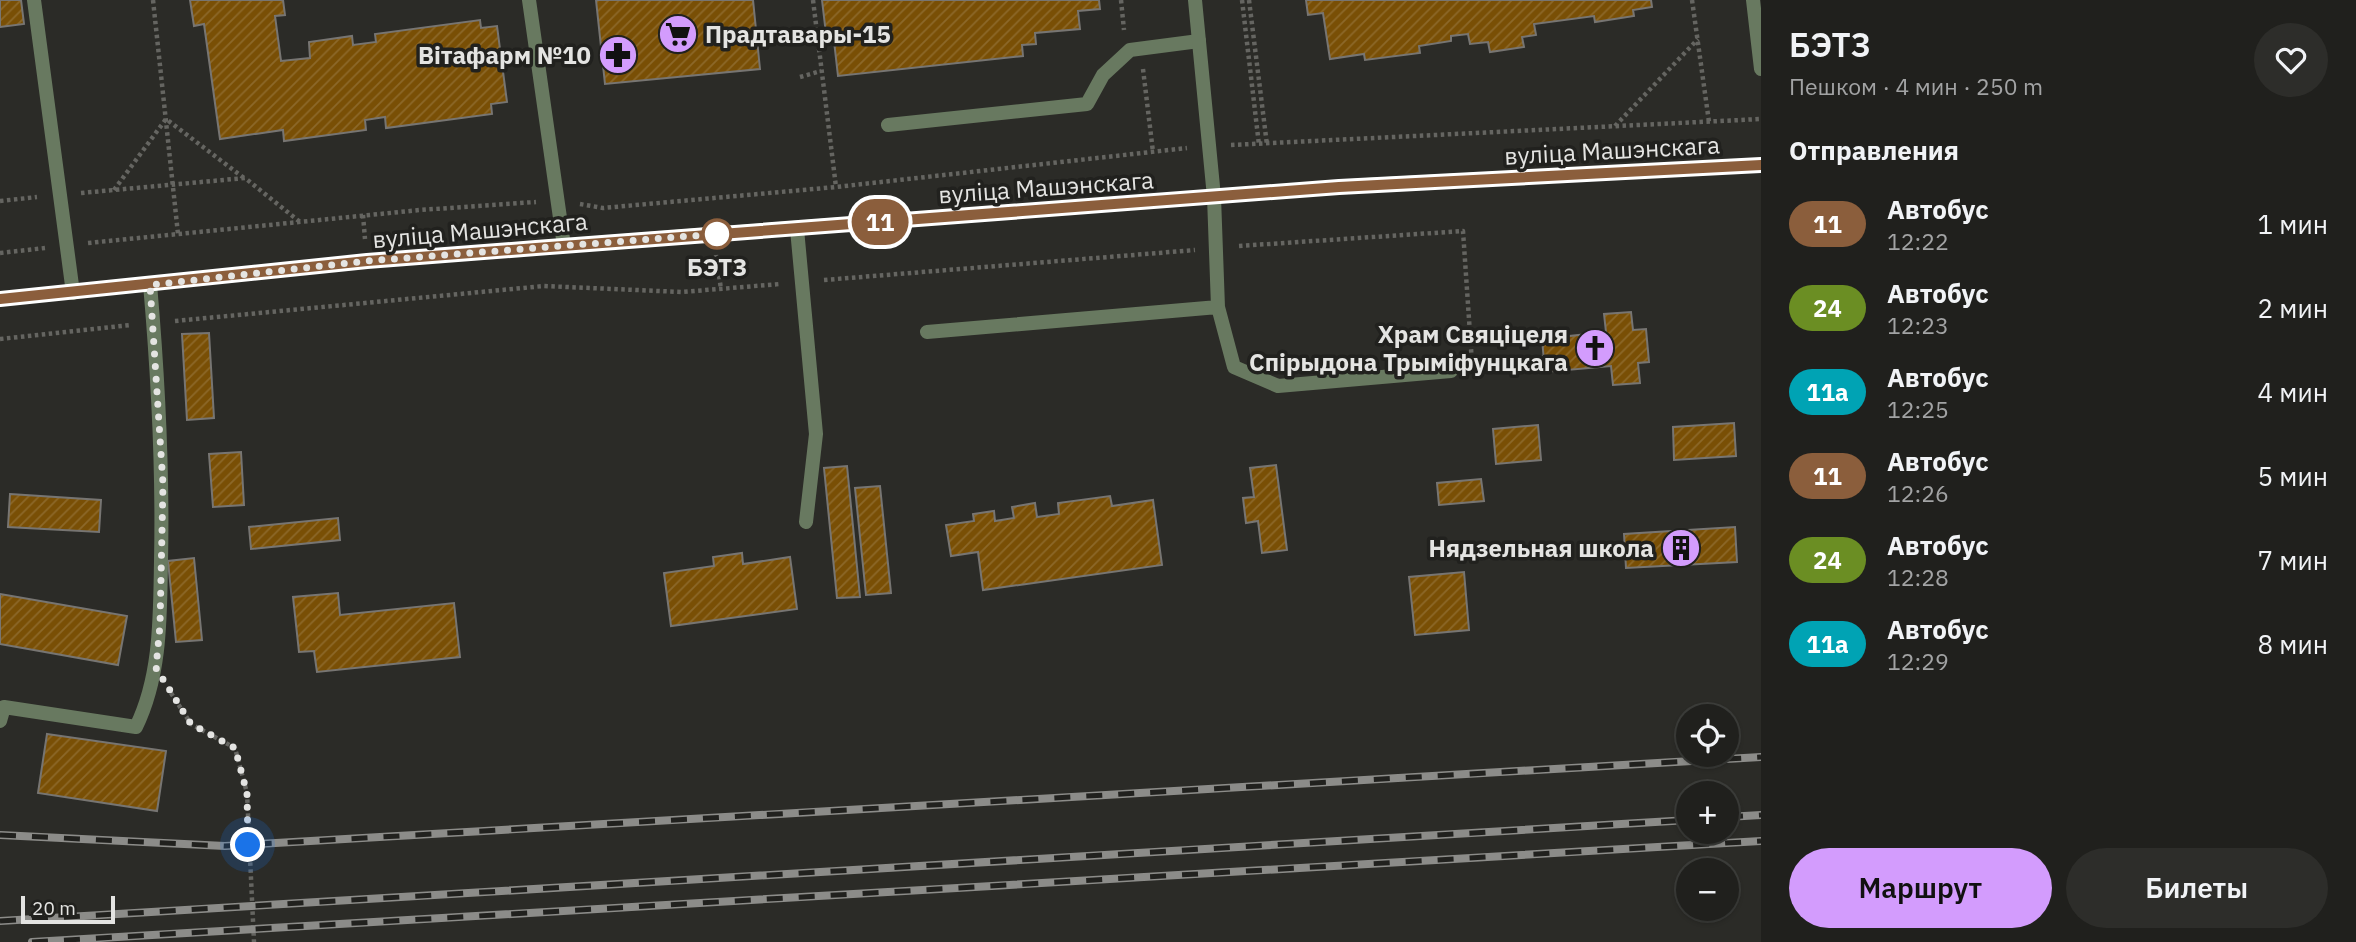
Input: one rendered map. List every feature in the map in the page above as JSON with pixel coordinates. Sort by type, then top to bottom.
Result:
[{"type":"main road","name":"вуліца Машэнскага","points":[[0,299],[367,261],[713,234],[1366,186],[1761,165]]},
{"type":"street","points":[[34,0],[73,293]]},
{"type":"street","points":[[529,0],[564,246]]},
{"type":"street","points":[[1195,0],[1214,197],[1218,307],[1234,367],[1278,386],[1451,370]]},
{"type":"street","points":[[1753,0],[1761,69]]},
{"type":"street","points":[[888,125],[1087,104],[1103,75],[1130,50],[1199,41]]},
{"type":"street","points":[[797,229],[816,434],[806,522]]},
{"type":"street","points":[[0,721],[4,707],[136,727],[142,715],[156,668],[160,625],[163,484],[150,285]]},
{"type":"street","points":[[927,332],[1218,307]]},
{"type":"path","points":[[153,0],[178,234]]},
{"type":"path","points":[[813,0],[836,187]]},
{"type":"path","points":[[1242,0],[1259,145]]},
{"type":"path","points":[[1249,0],[1266,145]]},
{"type":"path","points":[[1692,0],[1709,122]]},
{"type":"path","points":[[1614,127],[1699,39]]},
{"type":"path","points":[[800,77],[821,71]]},
{"type":"path","points":[[114,190],[166,119]]},
{"type":"path","points":[[166,119],[300,222]]},
{"type":"path","points":[[0,253],[420,209],[556,201],[603,208],[836,187],[1210,146],[1761,119]]},
{"type":"path","points":[[0,201],[245,178]]},
{"type":"path","points":[[0,339],[544,286],[682,292],[1215,248],[1463,231],[1472,363],[1544,357]]},
{"type":"path","points":[[713,234],[721,289]]},
{"type":"path","points":[[156,668],[191,724],[235,748],[247,793],[254,942]]},
{"type":"building","points":[[0,0],[21,0],[24,24],[0,27]]},
{"type":"building","points":[[190,0],[283,0],[285,15],[275,16],[281,61],[310,58],[309,42],[352,36],[353,45],[376,42],[375,34],[480,20],[481,28],[497,26],[507,102],[491,104],[492,114],[386,128],[385,117],[365,120],[366,130],[284,141],[283,130],[220,139],[204,24],[194,26]]},
{"type":"building","name":"Прадтавары-15","points":[[596,0],[753,0],[760,69],[605,84]]},
{"type":"building","points":[[822,0],[1099,0],[1100,9],[1078,11],[1080,29],[1035,33],[1036,44],[1022,45],[1023,56],[838,76],[834,41],[827,42]]},
{"type":"building","points":[[1306,0],[1651,0],[1652,7],[1633,10],[1634,16],[1595,22],[1594,16],[1534,24],[1536,35],[1522,37],[1524,47],[1490,52],[1488,42],[1470,44],[1468,34],[1451,36],[1451,41],[1419,46],[1420,53],[1365,60],[1364,54],[1330,59],[1323,13],[1308,15]]},
{"type":"building","name":"Храм Свяціцеля Спірыдона Трыміфунцкага","points":[[1631,312],[1633,330],[1646,329],[1649,362],[1638,363],[1640,383],[1613,385],[1611,366],[1545,372],[1542,339],[1606,332],[1604,314]]},
{"type":"building","points":[[209,333],[214,418],[187,420],[182,334]]},
{"type":"building","points":[[1734,423],[1736,456],[1674,460],[1673,427]]},
{"type":"building","points":[[1538,425],[1541,460],[1496,464],[1493,429]]},
{"type":"building","points":[[241,452],[244,505],[213,507],[209,454]]},
{"type":"building","points":[[1276,465],[1287,550],[1262,553],[1258,521],[1246,523],[1243,498],[1254,497],[1250,468]]},
{"type":"building","points":[[847,466],[860,597],[837,598],[824,468]]},
{"type":"building","points":[[1481,479],[1484,501],[1439,505],[1437,483]]},
{"type":"building","points":[[880,486],[891,593],[866,595],[855,488]]},
{"type":"building","points":[[10,494],[101,500],[99,532],[8,527]]},
{"type":"building","points":[[1110,496],[1112,506],[1153,500],[1162,565],[983,590],[978,552],[951,556],[946,525],[974,521],[973,514],[994,511],[995,521],[1014,518],[1012,507],[1035,503],[1037,517],[1059,514],[1058,503]]},
{"type":"building","points":[[338,518],[340,540],[251,549],[249,527]]},
{"type":"building","name":"Нядзельная школа","points":[[1735,527],[1737,562],[1626,568],[1624,534]]},
{"type":"building","points":[[742,553],[743,564],[790,557],[797,609],[671,626],[664,573],[714,566],[713,557]]},
{"type":"building","points":[[194,558],[202,640],[176,642],[168,561]]},
{"type":"building","points":[[1464,572],[1469,630],[1415,635],[1409,577]]},
{"type":"building","points":[[338,593],[340,615],[454,603],[460,657],[317,672],[314,651],[299,652],[293,597]]},
{"type":"building","points":[[0,594],[127,616],[118,665],[0,644]]},
{"type":"building","points":[[47,734],[166,751],[157,811],[38,793]]},
{"type":"railway","points":[[0,835],[225,846],[1761,757]]},
{"type":"railway","points":[[1739,816],[1761,815]]},
{"type":"railway","points":[[0,921],[1676,821]]},
{"type":"railway","points":[[32,942],[1761,841]]},
{"type":"bus line","name":"11","points":[[0,299],[367,261],[713,234],[1339,187],[1761,165]]},
{"type":"place","name":"Прадтавары-15","points":[[678,34]]},
{"type":"place","name":"Вітафарм №10","points":[[618,55]]},
{"type":"place","name":"БЭТЗ","points":[[717,234]]},
{"type":"place","name":"Храм Свяціцеля Спірыдона Трыміфунцкага","points":[[1595,348]]},
{"type":"place","name":"Нядзельная школа","points":[[1681,548]]},
{"type":"route","points":[[248,845],[247,793],[235,748],[191,724],[156,668],[160,625],[163,484],[150,285],[367,261],[717,234]]}]
